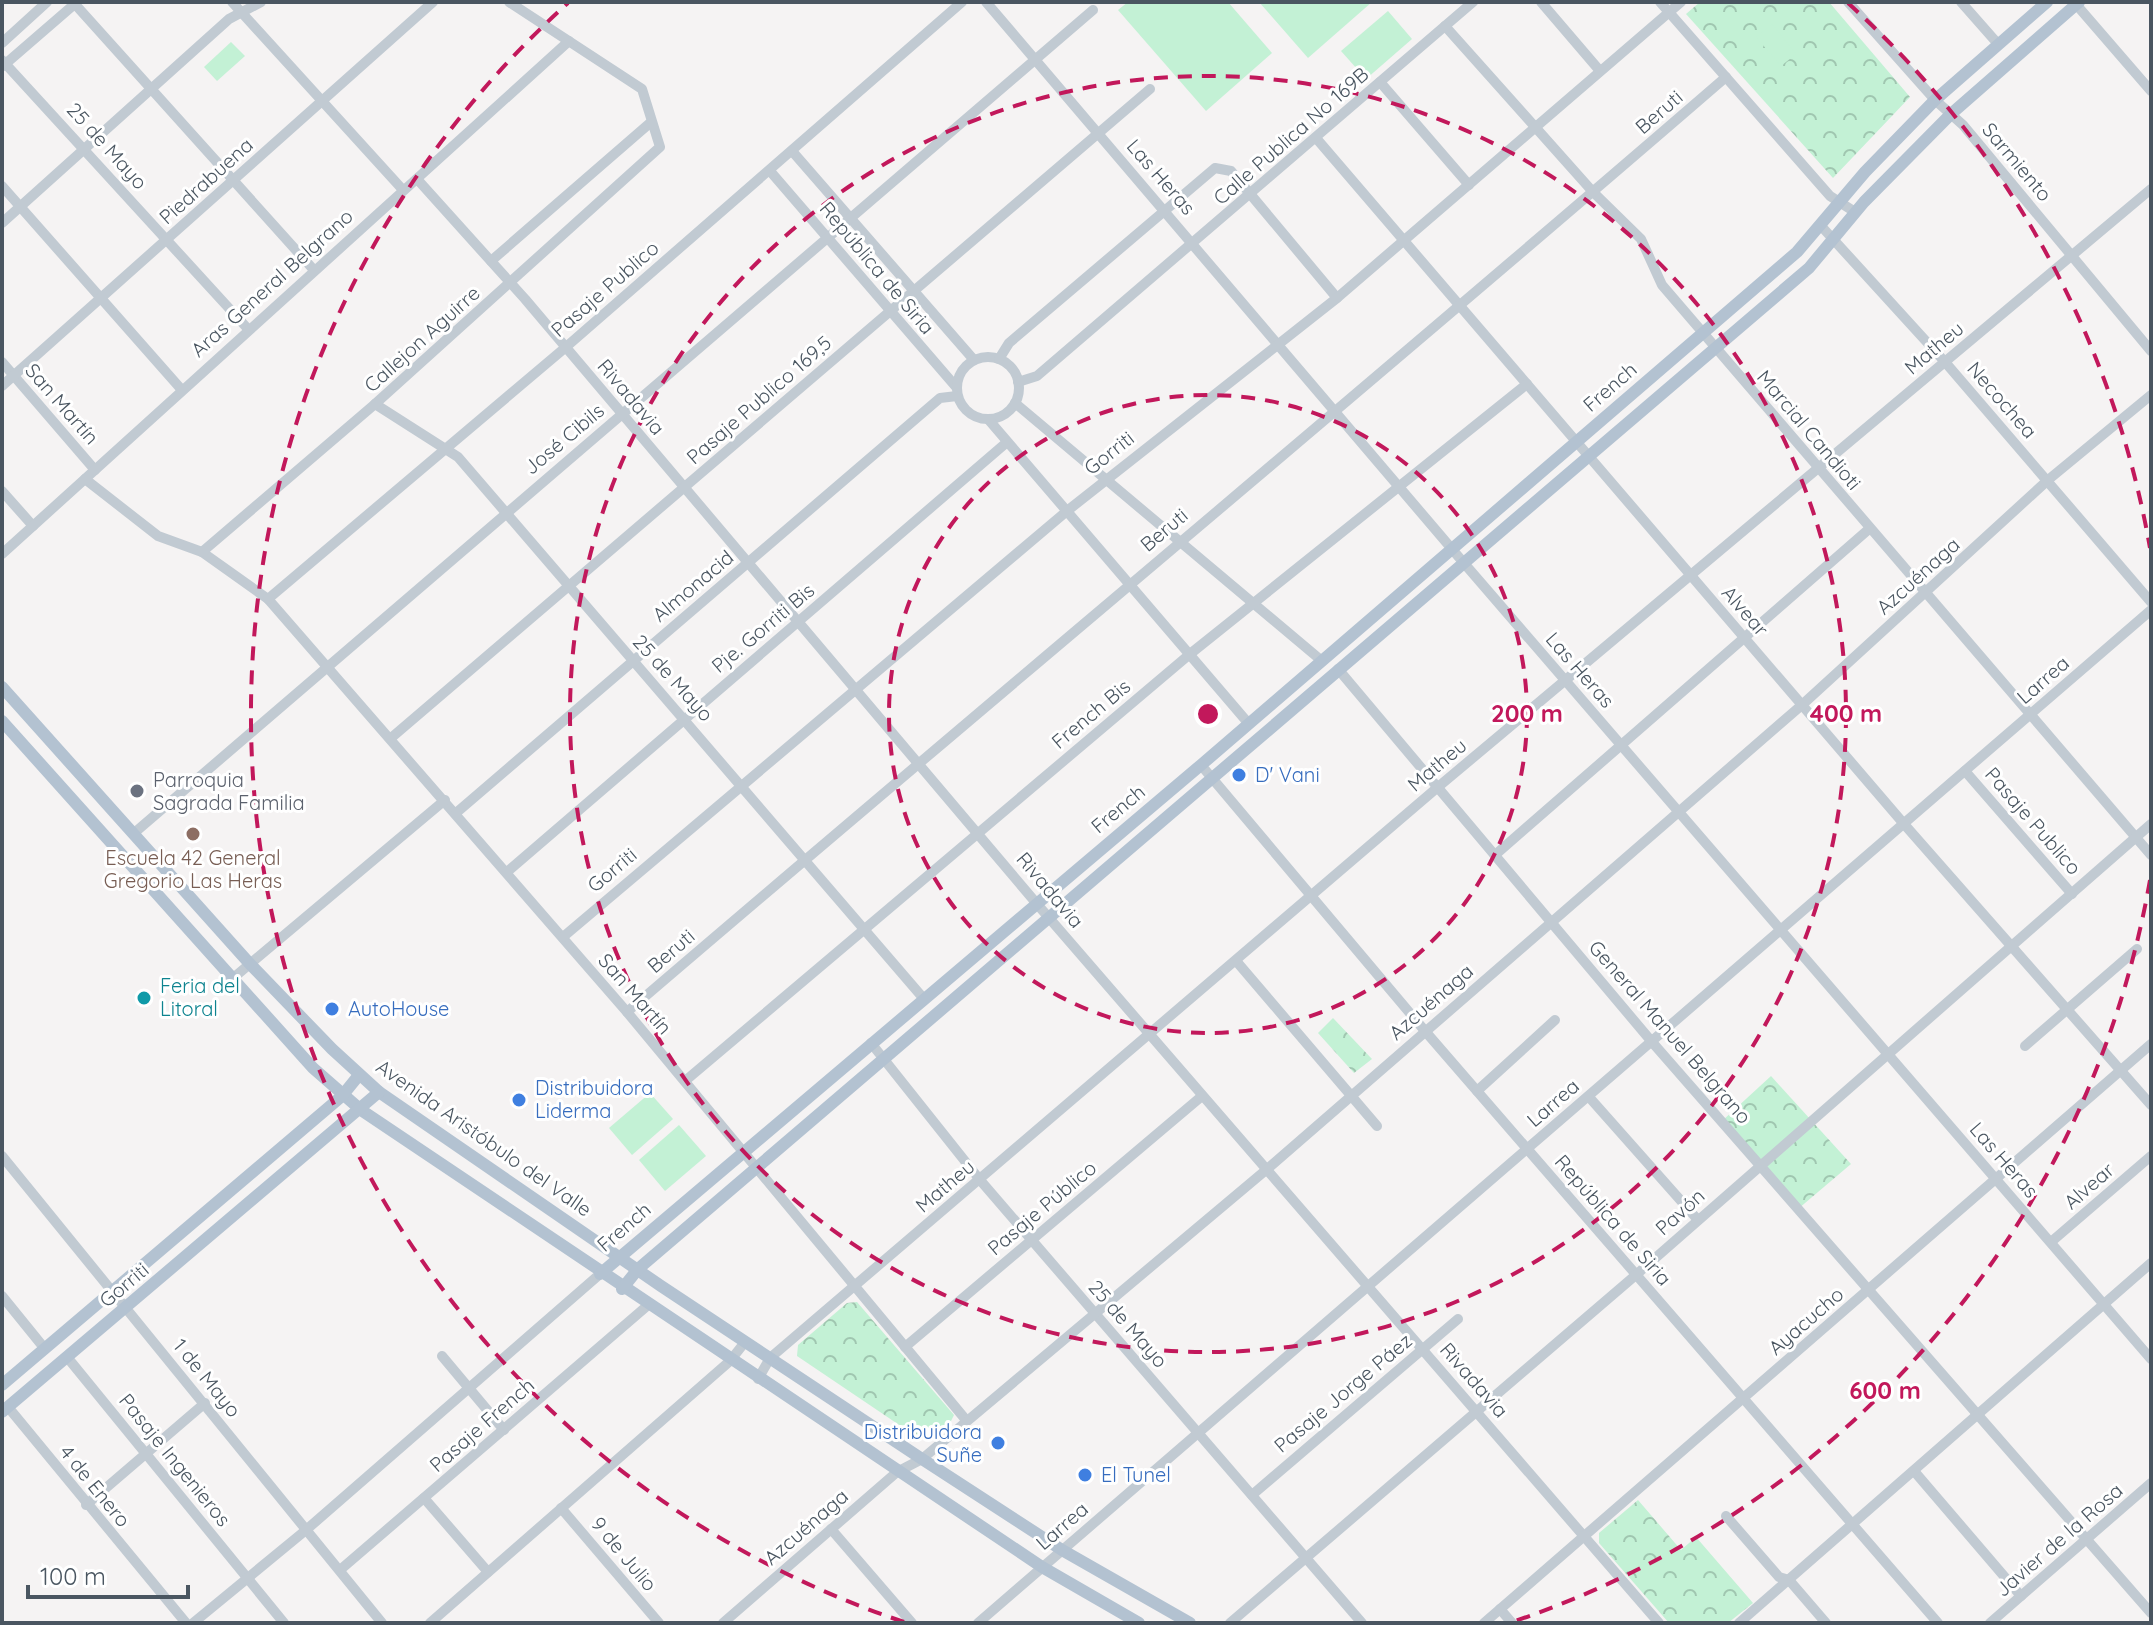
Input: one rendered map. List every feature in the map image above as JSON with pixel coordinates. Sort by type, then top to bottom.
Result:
[{"type":"main road","name":"French","points":[[600,1274],[1201,765],[1704,332],[1822,227],[1865,172],[1935,100],[2047,2]]},
{"type":"main road","name":"French","points":[[622,1289],[638,1269],[1809,268],[1855,212],[1951,114],[2077,3]]},
{"type":"main road","name":"Avenida Aristóbulo del Valle","points":[[2,687],[250,964],[379,1092],[922,1459],[1062,1550],[1190,1623]]},
{"type":"main road","points":[[2,721],[232,979],[342,1096],[647,1306],[897,1472],[1042,1567],[1139,1623]]},
{"type":"main road","name":"Gorriti","points":[[2,1385],[342,1096],[359,1075]]},
{"type":"main road","name":"Gorriti","points":[[5,1410],[379,1092]]},
{"type":"street","points":[[2,43],[47,2]]},
{"type":"street","points":[[232,2],[403,190]]},
{"type":"street","points":[[2,223],[229,19],[261,2]]},
{"type":"street","name":"Piedrabuena","points":[[2,386],[433,2]]},
{"type":"street","points":[[491,261],[650,123],[642,89],[509,2]]},
{"type":"street","name":"Pasaje Publico","points":[[268,599],[566,347],[962,2]]},
{"type":"street","name":"Las Heras","points":[[986,2],[1463,562],[2151,1359]]},
{"type":"street","name":"Calle Publica No 169B","points":[[1018,382],[1037,376],[1195,244],[1473,2]]},
{"type":"street","points":[[1541,2],[1600,71]]},
{"type":"street","points":[[1660,2],[1841,204],[1855,212]]},
{"type":"street","name":"Gorriti","points":[[563,937],[1067,511],[1337,298],[1681,2]]},
{"type":"street","name":"Sarmiento","points":[[1848,2],[1951,114],[2151,351]]},
{"type":"street","points":[[1961,2],[1998,44]]},
{"type":"street","points":[[3,64],[75,3],[313,269]]},
{"type":"street","points":[[2077,3],[2151,91]]},
{"type":"street","name":"José Cibils","points":[[133,834],[1093,10]]},
{"type":"street","name":"Marcial Candioti","points":[[1445,26],[1593,192],[1641,239],[1656,277],[1717,346],[1817,469],[2151,855]]},
{"type":"street","name":"Aras General Belgrano","points":[[2,554],[313,269],[569,41]]},
{"type":"street","name":"25 de Mayo","points":[[3,64],[85,147],[248,329]]},
{"type":"street","name":"Beruti","points":[[627,1012],[1128,583],[1338,413],[1726,77]]},
{"type":"street","points":[[1380,82],[1469,185]]},
{"type":"street","name":"Pasaje Publico 169,5","points":[[391,738],[1150,89]]},
{"type":"street","name":"Callejon Aguirre","points":[[202,552],[375,404],[660,147],[650,123]]},
{"type":"street","name":"Alvear","points":[[1316,138],[1904,824],[2151,1105]]},
{"type":"street","name":"República de Siria","points":[[792,151],[974,360]]},
{"type":"street","points":[[999,359],[1009,343],[1215,168],[1231,171],[1337,298]]},
{"type":"street","name":"República de Siria","points":[[770,171],[957,392]]},
{"type":"street","name":"Rivadavia","points":[[417,179],[511,283],[1037,904],[1659,1623]]},
{"type":"street","points":[[2,186],[181,389]]},
{"type":"street","name":"Matheu","points":[[758,1379],[770,1358],[1237,962],[1438,787],[2151,189]]},
{"type":"street","name":"Necochea","points":[[1822,227],[1945,362],[2151,602]]},
{"type":"street","points":[[999,359],[1015,372],[1018,382],[1015,403],[1004,415],[988,419],[968,413],[957,392],[961,372],[974,360],[999,359]]},
{"type":"street","name":"San Martín","points":[[2,362],[95,470]]},
{"type":"street","name":"French Bis","points":[[685,1081],[1190,654],[1527,384]]},
{"type":"street","name":"Almonacid","points":[[456,813],[940,398],[957,392]]},
{"type":"street","name":"Azcuénaga","points":[[723,1623],[897,1472],[922,1459],[1266,1170],[1803,704],[1926,595],[2048,480],[2151,395]]},
{"type":"street","points":[[1015,403],[1322,661]]},
{"type":"street","name":"25 de Mayo","points":[[375,404],[458,457],[632,660],[686,718],[924,999]]},
{"type":"street","points":[[988,419],[1249,724]]},
{"type":"street","name":"Pje. Gorriti Bis","points":[[507,872],[1006,443]]},
{"type":"street","name":"San Martín","points":[[85,479],[158,536],[202,552],[268,599],[328,664],[627,1012],[966,1420]]},
{"type":"street","points":[[2,491],[33,526]]},
{"type":"street","points":[[1495,855],[1869,529]]},
{"type":"street","name":"Larrea","points":[[978,1623],[2151,610]]},
{"type":"street","name":"General Manuel Belgrano","points":[[1338,669],[1652,1042],[2151,1613]]},
{"type":"street","name":"República de Siria","points":[[1201,765],[1425,1031],[1938,1623]]},
{"type":"street","name":"Pasaje Publico","points":[[1965,771],[2072,894]]},
{"type":"street","points":[[232,979],[445,800]]},
{"type":"street","name":"Pavón","points":[[1230,1623],[1637,1274],[2151,824]]},
{"type":"street","points":[[2025,1046],[2137,949]]},
{"type":"street","points":[[1237,962],[1377,1126]]},
{"type":"street","points":[[1477,1091],[1555,1020]]},
{"type":"street","name":"25 de Mayo","points":[[871,1043],[980,1180],[1362,1623]]},
{"type":"street","name":"Ayacucho","points":[[1484,1623],[2151,1044]]},
{"type":"street","name":"Pasaje Público","points":[[905,1347],[1202,1096]]},
{"type":"street","points":[[1589,1097],[1698,1220]]},
{"type":"street","name":"Alvear","points":[[2051,1242],[2151,1156]]},
{"type":"street","name":"1 de Mayo","points":[[4,1163],[205,1403],[382,1623]]},
{"type":"street","points":[[1739,1623],[2151,1263]]},
{"type":"street","name":"French","points":[[193,1623],[306,1530],[600,1274]]},
{"type":"street","points":[[2,1296],[45,1349]]},
{"type":"street","name":"Pasaje French","points":[[340,1570],[647,1306]]},
{"type":"street","name":"Pasaje Jorge Páez","points":[[1252,1495],[1458,1319]]},
{"type":"street","points":[[430,1623],[730,1361],[745,1342]]},
{"type":"street","points":[[442,1356],[504,1430]]},
{"type":"street","name":"Pasaje Ingenieros","points":[[67,1357],[284,1623]]},
{"type":"street","points":[[86,1505],[205,1403]]},
{"type":"street","name":"4 de Enero","points":[[5,1410],[186,1623]]},
{"type":"street","points":[[1914,1471],[2021,1596]]},
{"type":"street","name":"Javier de la Rosa","points":[[1990,1623],[2151,1483]]},
{"type":"street","points":[[424,1498],[488,1572]]},
{"type":"street","name":"9 de Julio","points":[[561,1508],[659,1623]]},
{"type":"street","points":[[1726,1516],[1779,1577],[1789,1580],[1826,1623]]},
{"type":"street","points":[[831,1529],[912,1623]]},
{"type":"street","points":[[1500,1609],[1512,1623]]},
{"type":"green space","points":[[1128,2],[1228,2],[1272,53],[1206,111],[1118,10]]},
{"type":"green space","points":[[1259,2],[1372,2],[1308,58]]},
{"type":"green space","points":[[1700,2],[1829,2],[1910,97],[1833,178],[1686,14]]},
{"type":"green space","points":[[1388,11],[1412,39],[1366,79],[1341,51]]},
{"type":"green space","points":[[1772,24],[1796,54],[1781,66],[1756,37]]},
{"type":"green space","points":[[231,42],[245,56],[217,81],[204,67]]},
{"type":"green space","points":[[1333,1018],[1372,1059],[1354,1073],[1318,1033]]},
{"type":"green space","points":[[1771,1076],[1851,1164],[1798,1209],[1722,1121]]},
{"type":"green space","points":[[650,1093],[673,1119],[632,1155],[609,1128]]},
{"type":"green space","points":[[679,1125],[706,1156],[665,1191],[639,1160]]},
{"type":"green space","points":[[857,1302],[954,1415],[950,1423],[929,1440],[920,1439],[797,1356],[798,1345],[847,1303]]},
{"type":"green space","points":[[1638,1500],[1681,1550],[1696,1537],[1753,1603],[1728,1623],[1669,1623],[1599,1543],[1599,1533]]},
{"type":"place","name":"D' Vani","points":[[1239,775]]},
{"type":"place","name":"Parroquia Sagrada Familia","points":[[137,791]]},
{"type":"place","name":"Escuela 42 General Gregorio Las Heras","points":[[193,834]]},
{"type":"place","name":"Feria del Litoral","points":[[144,998]]},
{"type":"place","name":"AutoHouse","points":[[332,1009]]},
{"type":"place","name":"Distribuidora Liderma","points":[[519,1100]]},
{"type":"place","name":"Distribuidora Suñe","points":[[998,1443]]},
{"type":"place","name":"El Tunel","points":[[1085,1475]]}]
